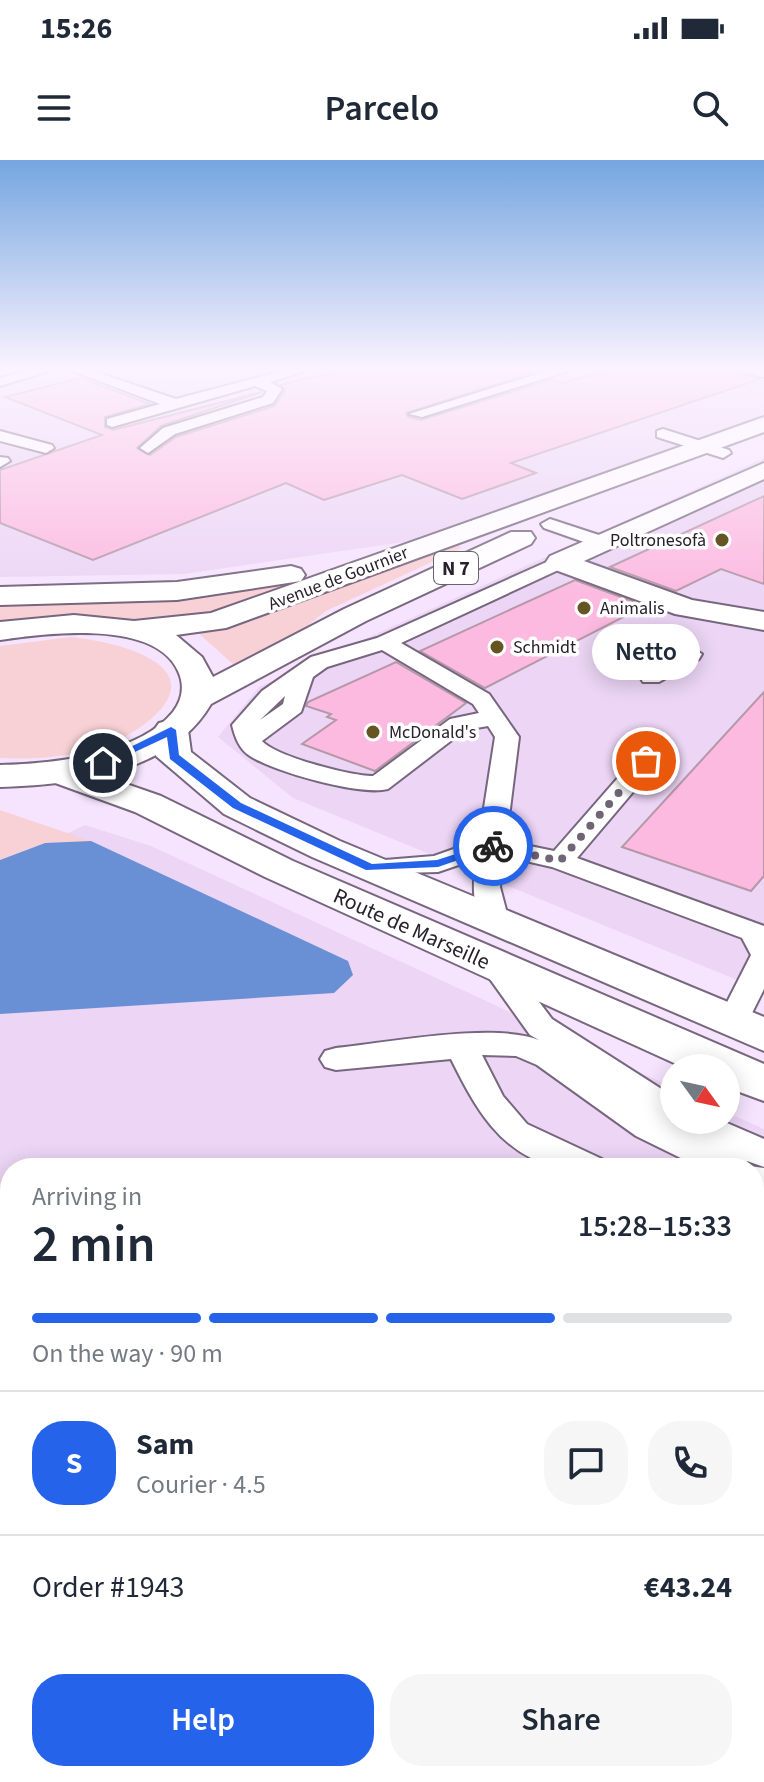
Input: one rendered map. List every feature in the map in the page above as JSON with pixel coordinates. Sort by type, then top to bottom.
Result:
[{"type":"main road","name":"Avenue de Gournier","points":[[197,698],[355,615],[725,444]]},
{"type":"main road","name":"Avenue de Gournier","points":[[133,630],[215,622],[472,529],[740,444]]},
{"type":"main road","points":[[560,562],[764,470]]},
{"type":"main road","points":[[355,615],[361,603],[475,548],[481,536],[472,529]]},
{"type":"main road","name":"N 7","points":[[0,596],[177,591],[288,576],[407,552]]},
{"type":"main road","points":[[560,562],[686,608],[764,621]]},
{"type":"main road","points":[[0,631],[56,623],[133,630],[164,641],[187,657],[198,677],[197,698],[187,714],[171,730],[141,748],[103,763],[60,772],[1,777]]},
{"type":"main road","name":"Route de Marseille","points":[[171,730],[174,756],[201,781],[237,806],[370,868],[754,1029]]},
{"type":"main road","name":"Route de Marseille","points":[[60,772],[148,804],[279,869],[764,1084]]},
{"type":"lane","points":[[29,444],[46,448]]},
{"type":"lane","points":[[148,448],[153,444]]},
{"type":"lane","points":[[693,444],[713,450]]},
{"type":"lane","points":[[550,524],[601,542]]},
{"type":"lane","points":[[494,718],[458,724],[379,784],[356,784],[303,767],[258,751],[248,740],[293,707],[303,674],[319,662],[385,643],[560,562]]},
{"type":"lane","points":[[385,643],[481,699],[507,737],[486,887],[495,921]]},
{"type":"lane","points":[[651,677],[691,654]]},
{"type":"lane","points":[[560,861],[646,761]]},
{"type":"lane","points":[[370,868],[438,864],[490,845],[560,861],[762,941],[754,1029]]},
{"type":"lane","points":[[495,965],[541,1027],[660,1104]]},
{"type":"lane","points":[[336,1059],[487,1044],[520,1045],[548,1057],[648,1127],[712,1158]]},
{"type":"lane","points":[[461,1047],[490,1103],[515,1133],[569,1158]]},
{"type":"lane","points":[[719,1134],[764,1154]]},
{"type":"shaded area","points":[[0,444],[685,444],[418,540],[184,574],[0,577]]},
{"type":"shaded area","points":[[764,458],[764,991],[293,798],[218,737],[259,687]]},
{"type":"shaded area","points":[[456,544],[462,548],[326,611],[297,634],[234,665],[197,632],[249,622]]},
{"type":"shaded area","points":[[334,576],[230,613],[161,623],[53,615],[0,621],[0,602],[187,596]]},
{"type":"shaded area","points":[[70,637],[108,643],[149,658],[164,669],[171,683],[168,700],[135,731],[99,747],[59,756],[0,758],[0,646]]},
{"type":"shaded area","points":[[0,810],[91,841],[45,843],[0,860]]},
{"type":"shaded area","points":[[85,825],[151,846],[660,1082],[660,1134],[740,1134],[740,1118],[764,1129],[764,1158],[0,1158],[0,865]]},
{"type":"water","points":[[91,841],[348,961],[353,975],[334,993],[0,1014],[0,860],[45,843]]},
{"type":"building","points":[[77,444],[142,444],[137,448],[150,455],[166,444],[568,444],[511,463],[536,473],[462,499],[402,475],[324,500],[286,483],[93,560],[0,523],[0,470]]},
{"type":"building","points":[[764,496],[764,584],[721,569],[676,591],[610,567]]},
{"type":"building","points":[[575,580],[645,606],[485,688],[420,651]]},
{"type":"building","name":"McDonald's","points":[[396,662],[466,703],[375,771],[302,744],[336,720],[327,717],[331,714],[306,706],[308,702]]},
{"type":"building","points":[[764,692],[764,876],[751,891],[622,847]]},
{"type":"way so far","points":[[493,846],[560,861],[646,761]]},
{"type":"place","name":"Poltronesofà","points":[[722,540]]},
{"type":"place","name":"Animalis","points":[[584,608]]},
{"type":"place","name":"Schmidt","points":[[497,647]]},
{"type":"place","name":"McDonald's","points":[[373,732]]},
{"type":"place","name":"Netto","points":[[646,761]]},
{"type":"route","points":[[103,763],[141,748],[171,730],[174,756],[201,781],[237,806],[370,868],[438,864],[493,846]]}]
